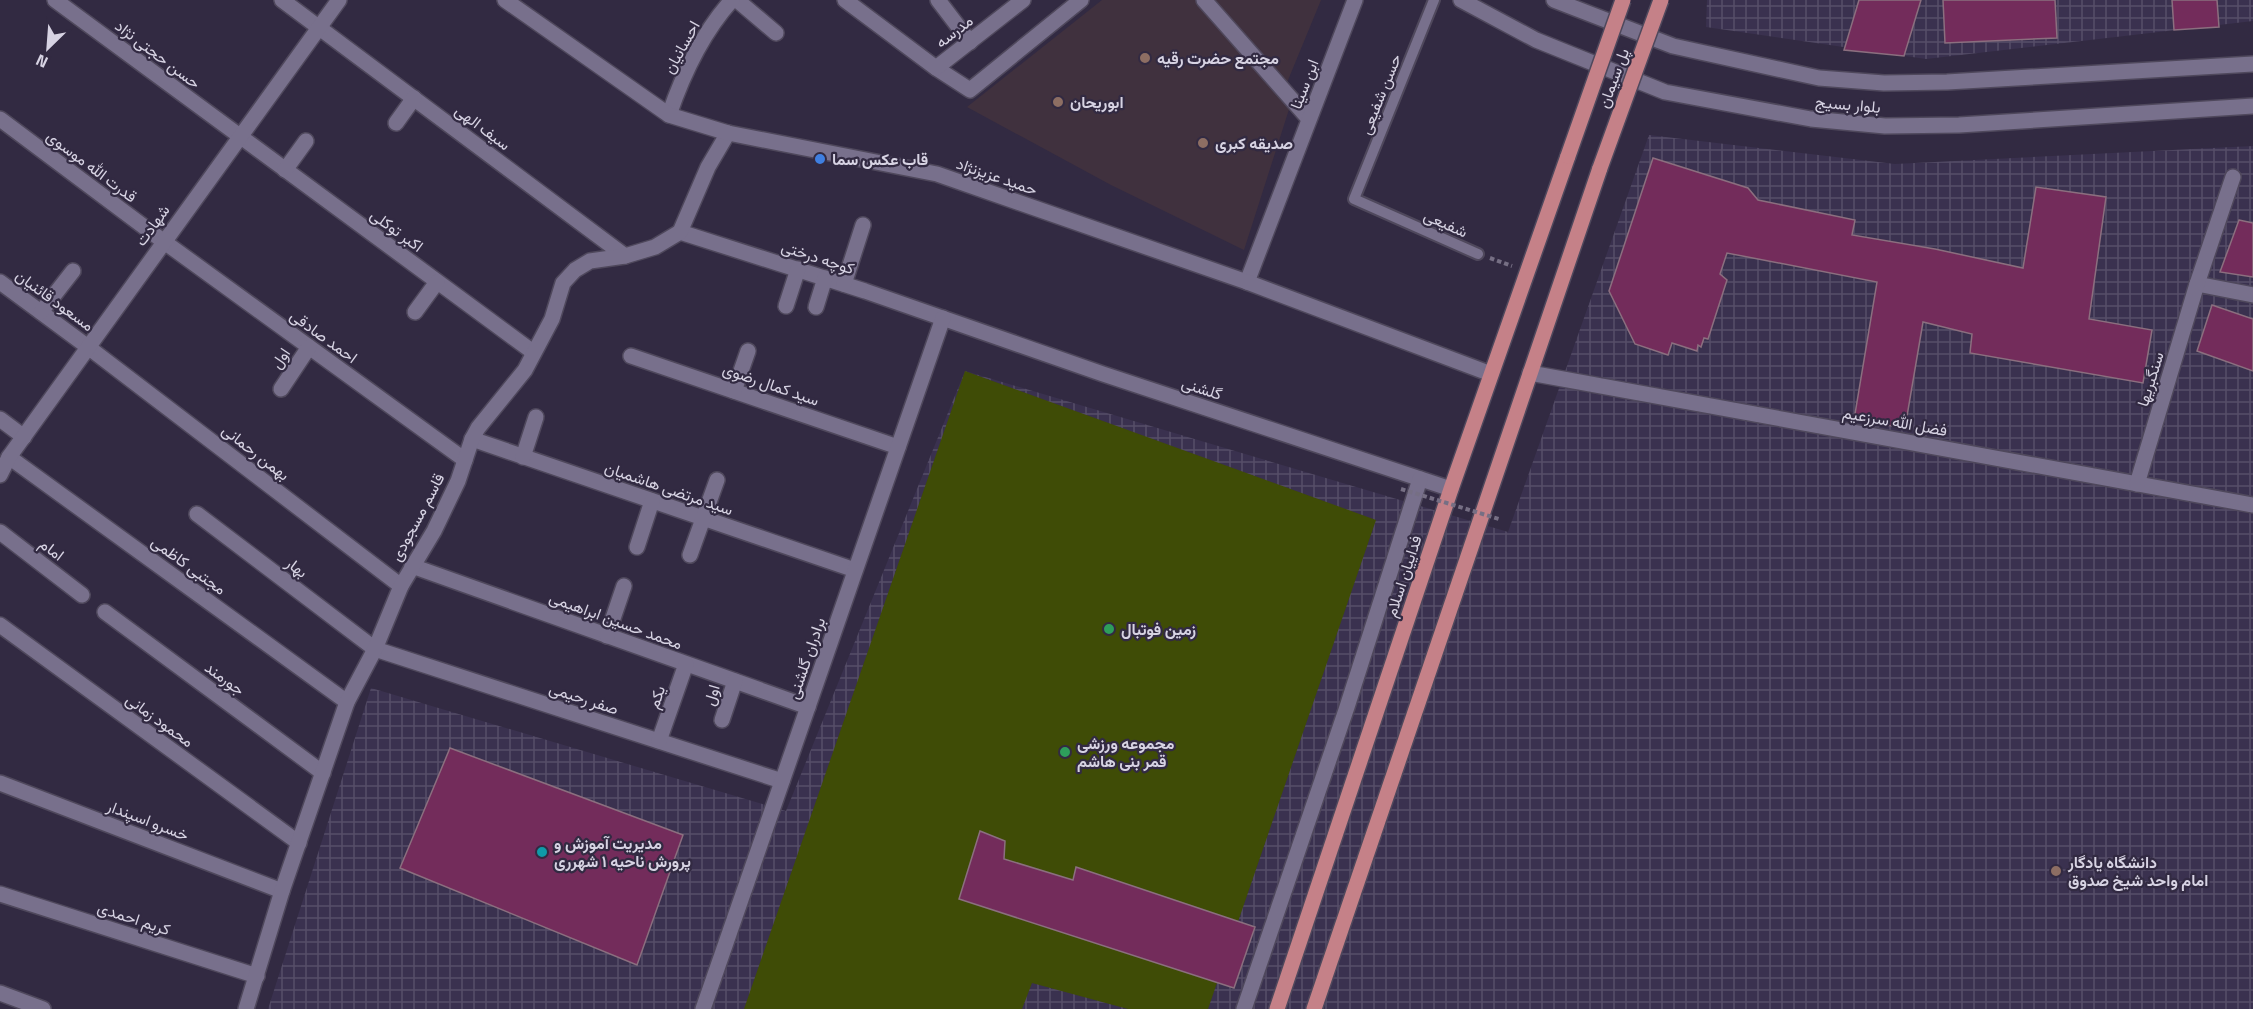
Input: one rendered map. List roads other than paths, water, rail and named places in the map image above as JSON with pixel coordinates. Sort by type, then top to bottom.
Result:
[{"type":"main road","name":"پل سیمان","points":[[1568,156],[1623,0]]},
{"type":"main road","name":"پل سیمان","points":[[1530,373],[1600,168],[1661,0]]},
{"type":"main road","name":"فداییان اسلام","points":[[1277,1009],[1451,489],[1568,156]]},
{"type":"main road","points":[[1314,1009],[1530,373]]},
{"type":"street","name":"حسن حجتی نژاد","points":[[55,0],[239,136]]},
{"type":"street","name":"سیف الهی","points":[[282,0],[625,256]]},
{"type":"street","name":"شهادت","points":[[0,475],[9,458],[163,241],[339,0]]},
{"type":"street","name":"حمید عزیزنژاد","points":[[505,0],[669,115],[728,133],[937,174],[1247,282],[1491,374]]},
{"type":"street","name":"احسانیان","points":[[669,115],[686,70],[716,20],[732,0]]},
{"type":"street","points":[[737,0],[776,33]]},
{"type":"street","points":[[846,0],[936,68],[970,90],[1081,0]]},
{"type":"street","points":[[938,0],[970,42]]},
{"type":"street","points":[[1204,0],[1309,119]]},
{"type":"street","name":"ابن سینا","points":[[1247,282],[1355,0]]},
{"type":"street","name":"بلوار بسیج","points":[[1461,0],[1536,40],[1665,92],[1811,119],[1885,126],[1959,125],[2253,106]]},
{"type":"street","name":"بلوار بسیج","points":[[1554,0],[1673,46],[1819,78],[1884,83],[1947,82],[2253,64]]},
{"type":"street","name":"مدرسه","points":[[936,68],[1014,3]]},
{"type":"street","points":[[396,123],[414,98]]},
{"type":"street","name":"قدرت الله موسوی","points":[[0,118],[163,241]]},
{"type":"street","points":[[680,232],[708,167],[728,133]]},
{"type":"street","name":"اکبر توکلی","points":[[239,136],[534,352]]},
{"type":"street","points":[[285,170],[306,141]]},
{"type":"street","name":"سنگبریها","points":[[2137,484],[2197,284],[2233,177]]},
{"type":"street","points":[[844,284],[863,225]]},
{"type":"street","name":"قاسم مسجودی","points":[[246,1009],[282,891],[347,702],[375,650],[401,586],[434,531],[458,481],[472,439],[487,415],[525,370],[552,319],[563,284],[575,270],[590,261],[625,256],[655,247],[680,232]]},
{"type":"street","name":"کوچه درختی","points":[[680,232],[943,318]]},
{"type":"street","name":"احمد صادقی","points":[[163,241],[465,459]]},
{"type":"street","points":[[786,306],[798,269]]},
{"type":"street","points":[[41,312],[73,272]]},
{"type":"street","points":[[816,307],[825,278]]},
{"type":"street","name":"مسعود قائنیان","points":[[0,282],[88,347]]},
{"type":"street","points":[[415,312],[437,282]]},
{"type":"street","points":[[2197,284],[2253,295]]},
{"type":"street","name":"برادران گلشنی","points":[[703,1009],[943,318]]},
{"type":"street","name":"گلشنی","points":[[943,318],[1114,378],[1451,489]]},
{"type":"street","name":"بهمن رحمانی","points":[[88,347],[401,586]]},
{"type":"street","name":"اول","points":[[281,389],[309,347]]},
{"type":"street","points":[[734,391],[748,351]]},
{"type":"street","name":"سید کمال رضوی","points":[[631,356],[898,447]]},
{"type":"street","name":"فضل الله سرزعیم","points":[[1530,373],[2253,505]]},
{"type":"street","points":[[523,457],[537,417]]},
{"type":"street","points":[[0,419],[24,437]]},
{"type":"street","name":"سید مرتضی هاشمیان","points":[[472,439],[855,570]]},
{"type":"street","name":"مجتبی کاظمی","points":[[9,458],[347,702]]},
{"type":"street","points":[[1244,1009],[1347,707],[1420,479]]},
{"type":"street","points":[[690,555],[717,480]]},
{"type":"street","points":[[637,547],[652,501]]},
{"type":"street","name":"بهار","points":[[197,514],[375,650]]},
{"type":"street","name":"امام","points":[[0,532],[82,595]]},
{"type":"street","name":"محمد حسین ابراهیمی","points":[[412,566],[808,707]]},
{"type":"street","points":[[607,636],[624,586]]},
{"type":"street","name":"جورمند","points":[[105,612],[323,773]]},
{"type":"street","name":"محمود زمانی","points":[[0,625],[299,843]]},
{"type":"street","name":"صفر رحیمی","points":[[375,650],[782,781]]},
{"type":"street","name":"یکم","points":[[659,741],[686,664]]},
{"type":"street","name":"اول","points":[[722,720],[735,681]]},
{"type":"street","name":"خسرو اسپندار","points":[[0,783],[282,891]]},
{"type":"street","name":"کریم احمدی","points":[[0,894],[257,976]]},
{"type":"street","points":[[0,993],[43,1009]]},
{"type":"lane","name":"حسن شفیعی","points":[[1354,199],[1434,0]]},
{"type":"lane","name":"شفیعی","points":[[1354,199],[1478,254]]},
{"type":"place","name":"مجتمع حضرت رقیه","points":[[1145,58]]},
{"type":"place","name":"ابوریحان","points":[[1058,102]]},
{"type":"place","name":"صدیقه کبری","points":[[1203,143]]},
{"type":"place","name":"قاب عکس سما","points":[[820,159]]},
{"type":"place","name":"زمین فوتبال","points":[[1109,629]]},
{"type":"place","name":"مجموعه ورزشی قمر بنی هاشم","points":[[1065,752]]},
{"type":"place","name":"مدیریت آموزش و پرورش ناحیه ۱ شهرری","points":[[542,852]]},
{"type":"place","name":"دانشگاه یادگار امام واحد شیخ صدوق","points":[[2056,871]]}]
